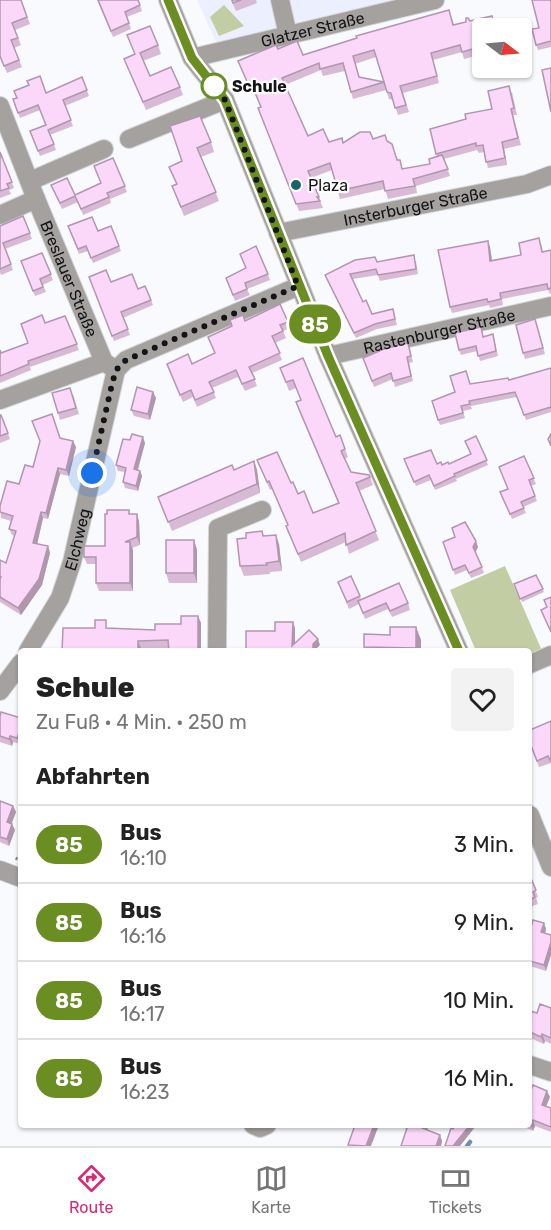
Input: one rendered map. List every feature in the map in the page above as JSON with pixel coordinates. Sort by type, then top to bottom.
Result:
[{"type":"street","points":[[168,0],[192,58],[225,100],[298,286],[458,648]]},
{"type":"street","points":[[279,0],[288,35]]},
{"type":"street","name":"Glatzer Straße","points":[[192,58],[435,0]]},
{"type":"street","points":[[129,139],[225,100]]},
{"type":"street","name":"Breslauer Straße","points":[[0,106],[36,200],[110,366]]},
{"type":"street","points":[[30,181],[104,149]]},
{"type":"street","name":"Insterburger Straße","points":[[278,233],[527,184],[551,176]]},
{"type":"street","points":[[0,215],[36,200]]},
{"type":"street","points":[[0,400],[126,360],[298,286]]},
{"type":"street","name":"Rastenburger Straße","points":[[328,356],[551,306]]},
{"type":"street","name":"Elchweg","points":[[30,648],[60,598],[72,562],[110,366]]},
{"type":"street","points":[[217,648],[218,528],[262,510]]},
{"type":"street","points":[[532,663],[551,655]]},
{"type":"street","points":[[0,692],[18,673]]},
{"type":"street","points":[[532,820],[551,867]]},
{"type":"street","points":[[0,870],[18,877]]},
{"type":"street","points":[[532,1066],[551,1072]]},
{"type":"shaded area","points":[[197,0],[407,0],[218,46]]},
{"type":"green space","points":[[224,5],[244,26],[219,36],[210,17]]},
{"type":"green space","points":[[505,566],[543,653],[532,658],[532,648],[475,648],[450,590]]},
{"type":"building","points":[[0,0],[21,0],[27,17],[12,23],[18,38],[11,40],[19,60],[4,66],[0,56]]},
{"type":"building","points":[[98,0],[138,0],[140,5],[125,12],[129,23],[111,31]]},
{"type":"building","points":[[532,0],[551,0],[551,41],[536,45],[532,29],[539,28]]},
{"type":"building","points":[[449,10],[453,25],[466,22],[466,18],[472,21],[472,49],[462,52],[460,45],[431,53],[437,76],[400,86],[406,105],[395,108],[391,93],[387,92],[384,82],[351,92],[343,63],[320,69],[319,63],[282,78],[308,136],[323,129],[329,142],[342,138],[343,143],[360,132],[370,132],[373,139],[385,135],[387,141],[392,144],[397,160],[400,160],[402,169],[430,164],[429,159],[442,155],[448,169],[413,179],[415,186],[385,191],[383,181],[338,191],[330,163],[308,171],[320,201],[296,204],[258,108],[261,107],[238,61],[276,45],[278,49],[297,41],[303,55],[357,38],[356,36]],"holes":[[[374,50],[384,82],[359,77],[353,56]]]},
{"type":"building","points":[[150,26],[158,45],[140,53],[150,76],[171,67],[180,87],[143,102],[124,59],[135,54],[127,35]]},
{"type":"building","points":[[551,68],[551,112],[542,70]]},
{"type":"building","points":[[40,76],[46,93],[82,77],[87,90],[63,100],[71,120],[48,130],[54,144],[38,151],[30,131],[46,125],[38,105],[18,113],[13,99],[17,98],[14,91],[29,85],[27,81]]},
{"type":"building","points":[[509,86],[514,108],[511,109],[518,138],[502,142],[505,158],[486,162],[483,145],[476,146],[476,143],[436,154],[430,129],[466,119],[465,114],[492,109],[488,91]]},
{"type":"building","points":[[200,116],[211,142],[197,148],[216,192],[181,207],[172,186],[177,184],[169,167],[182,161],[170,126]]},
{"type":"building","points":[[0,152],[12,182],[7,184],[9,188],[0,191]]},
{"type":"building","points":[[113,158],[125,186],[107,193],[109,197],[81,209],[75,196],[60,203],[51,185],[67,178],[75,195],[101,183],[94,166]]},
{"type":"building","points":[[23,216],[30,233],[3,243],[11,264],[0,269],[0,226]]},
{"type":"building","points":[[92,217],[98,231],[111,226],[119,246],[91,258],[86,246],[78,249],[68,226]]},
{"type":"building","points":[[539,238],[542,252],[551,250],[551,288],[548,289],[547,284],[500,293],[501,299],[488,302],[487,299],[450,307],[438,250],[488,241],[490,261],[521,255],[519,243]]},
{"type":"building","points":[[256,246],[268,274],[245,283],[247,289],[233,295],[226,278],[246,268],[240,254]]},
{"type":"building","points":[[42,253],[51,274],[40,279],[43,287],[33,291],[21,261]]},
{"type":"building","points":[[414,255],[416,269],[378,275],[376,269],[350,274],[363,302],[366,300],[372,314],[393,309],[395,319],[354,333],[325,275],[355,260],[375,257],[377,262]]},
{"type":"building","points":[[106,270],[111,282],[132,274],[138,289],[145,286],[151,300],[121,312],[128,329],[112,336],[89,277]]},
{"type":"building","points":[[280,304],[288,322],[280,325],[283,331],[272,336],[280,353],[249,367],[255,379],[242,384],[236,370],[209,382],[214,392],[195,400],[191,390],[180,395],[167,364],[188,354],[192,364],[215,353],[208,337],[232,326],[230,320],[243,315],[245,321]]},
{"type":"building","points":[[42,315],[45,323],[65,316],[77,344],[28,361],[29,364],[0,376],[0,350],[1,353],[28,343],[21,324]]},
{"type":"building","points":[[535,319],[543,348],[523,353],[516,325]]},
{"type":"building","points":[[481,327],[483,337],[493,334],[496,351],[478,356],[476,346],[459,350],[455,333]]},
{"type":"building","points":[[408,343],[411,356],[407,357],[411,376],[393,381],[391,373],[372,381],[363,358],[384,349]]},
{"type":"building","points":[[303,358],[336,437],[340,435],[345,449],[341,451],[351,472],[370,477],[356,483],[376,531],[346,545],[345,533],[298,554],[269,481],[267,482],[257,460],[277,452],[291,483],[293,482],[298,494],[304,491],[313,513],[339,503],[296,402],[301,400],[293,380],[286,382],[280,368]]},
{"type":"building","points":[[551,368],[551,407],[524,415],[515,392],[469,401],[470,404],[461,406],[463,413],[438,420],[432,401],[455,392],[450,376],[466,371],[470,384],[508,378],[509,380]]},
{"type":"building","points":[[137,387],[153,392],[148,414],[131,410]]},
{"type":"building","points":[[70,388],[76,408],[58,413],[52,393]]},
{"type":"building","points":[[52,414],[60,438],[73,441],[66,470],[58,468],[46,513],[41,512],[33,543],[48,546],[39,579],[18,608],[0,597],[0,560],[6,563],[16,531],[9,529],[13,516],[0,512],[0,506],[7,481],[19,484],[25,465],[33,467],[40,441],[32,421]]},
{"type":"building","points":[[0,415],[8,433],[0,436]]},
{"type":"building","points":[[132,434],[143,437],[134,469],[140,471],[136,486],[123,482],[126,468],[116,465],[123,439],[130,440]]},
{"type":"building","points":[[476,436],[487,460],[454,474],[455,476],[434,486],[429,475],[414,482],[404,459],[431,450],[437,464],[441,462],[442,465],[448,462],[449,464],[471,454],[465,441]]},
{"type":"building","points":[[524,456],[534,478],[529,480],[535,496],[521,502],[524,508],[510,514],[500,492],[508,489],[499,467]]},
{"type":"building","points":[[254,461],[257,484],[168,522],[158,497],[232,465],[234,470]]},
{"type":"building","points":[[107,510],[129,510],[129,514],[137,514],[137,537],[125,542],[130,542],[130,583],[96,583],[96,557],[84,557],[84,546],[105,546]]},
{"type":"building","points":[[465,522],[476,541],[473,547],[482,567],[469,573],[465,565],[453,570],[443,542],[455,537],[452,528]]},
{"type":"building","points":[[262,531],[263,536],[276,535],[279,561],[266,563],[267,565],[240,566],[237,539],[246,538],[246,533]]},
{"type":"building","points":[[166,540],[194,540],[194,573],[166,573]]},
{"type":"building","points":[[536,575],[543,589],[520,599],[514,584]]},
{"type":"building","points":[[351,576],[360,596],[347,602],[338,582]]},
{"type":"building","points":[[399,583],[408,603],[390,611],[386,603],[363,613],[358,601]]},
{"type":"building","points":[[551,597],[551,632],[541,610],[547,607],[544,600]]},
{"type":"building","points":[[181,616],[198,616],[198,648],[169,648],[168,640],[138,641],[138,648],[62,648],[63,628],[95,628],[95,620],[106,620],[106,628],[155,630],[155,624],[181,624]]},
{"type":"building","points":[[275,622],[293,622],[292,646],[309,630],[318,639],[313,644],[313,648],[246,648],[246,631],[275,631]]},
{"type":"building","points":[[390,627],[416,627],[416,648],[364,647],[364,634],[390,635]]},
{"type":"building","points":[[1,712],[18,717],[17,738],[10,736],[9,739],[0,736]]},
{"type":"building","points":[[551,721],[551,762],[548,756],[537,761],[532,748],[532,729]]},
{"type":"building","points":[[0,801],[13,806],[7,822],[12,824],[7,839],[0,837]]},
{"type":"building","points":[[532,881],[536,890],[533,892],[535,897],[532,899]]},
{"type":"building","points":[[533,920],[544,923],[541,932],[551,935],[544,965],[532,962]]},
{"type":"building","points":[[540,1004],[551,1008],[551,1038],[532,1033],[532,1012],[537,1013]]},
{"type":"building","points":[[533,1085],[547,1091],[542,1105],[551,1108],[551,1127],[533,1120],[532,1122]]},
{"type":"building","points":[[354,1128],[373,1128],[366,1146],[348,1145]]},
{"type":"building","points":[[407,1128],[422,1128],[440,1135],[436,1146],[401,1146]]},
{"type":"building","points":[[451,1128],[468,1128],[453,1146],[445,1146]]},
{"type":"waterway","points":[[467,1146],[470,1142]]},
{"type":"bus line","name":"85","points":[[168,0],[192,58],[225,100],[298,286],[371,457],[458,648]]},
{"type":"place","name":"Schule","points":[[214,86]]},
{"type":"place","name":"Plaza","points":[[296,185]]},
{"type":"route","points":[[92,473],[116,370],[126,360],[298,286],[225,100],[214,86]]}]
